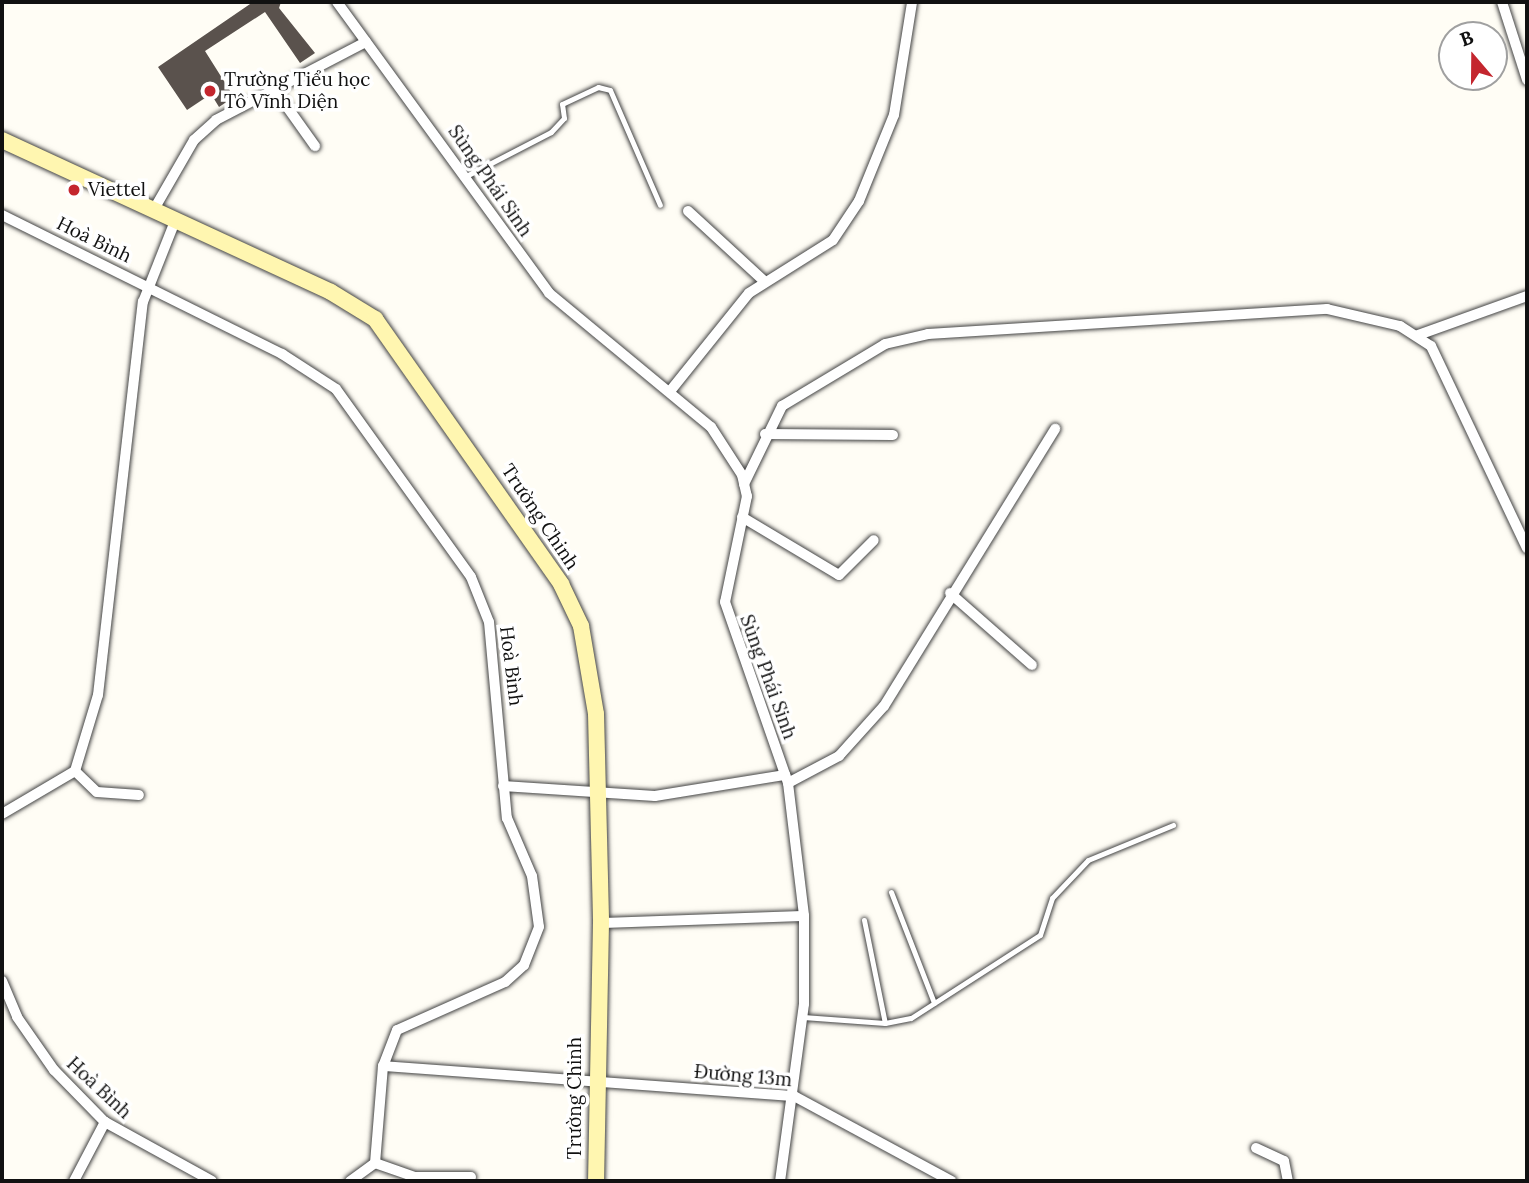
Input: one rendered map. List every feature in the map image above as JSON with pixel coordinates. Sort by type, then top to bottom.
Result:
[{"type":"street","name":"Sùng Phái Sinh","points":[[337,2],[468,175],[549,293],[671,390],[711,427],[744,485],[742,517],[725,603],[786,779],[804,916],[803,1017],[780,1181]]},
{"type":"street","points":[[671,390],[765,281],[833,240],[859,201],[894,115],[912,2]]},
{"type":"street","points":[[1502,2],[1527,80]]},
{"type":"street","points":[[153,211],[201,132],[366,42]]},
{"type":"street","points":[[275,90],[315,146]]},
{"type":"street","name":"Trường Chinh","points":[[2,140],[331,292],[375,319],[396,343],[561,584],[581,626],[596,715],[594,796],[601,923],[595,1081],[596,1181]]},
{"type":"street","points":[[688,211],[765,281]]},
{"type":"street","name":"Hoà Bình","points":[[2,215],[148,285],[282,354],[336,389],[364,424],[471,577],[489,622],[507,818],[538,905],[534,945],[505,982],[397,1030],[383,1066],[375,1163]]},
{"type":"street","points":[[2,814],[75,771],[98,695],[113,596],[130,394],[148,285],[175,221]]},
{"type":"street","points":[[1418,335],[1527,296]]},
{"type":"street","points":[[744,485],[765,434],[782,406],[806,388],[885,344],[928,334],[1327,309],[1418,335],[1447,369],[1527,548]]},
{"type":"street","points":[[503,786],[594,796],[705,791],[786,779],[858,739],[1055,429]]},
{"type":"street","points":[[765,434],[893,435]]},
{"type":"street","points":[[742,517],[839,575],[874,540]]},
{"type":"street","points":[[950,593],[1032,665]]},
{"type":"street","points":[[75,771],[97,792],[139,795]]},
{"type":"street","points":[[601,923],[804,916]]},
{"type":"street","name":"Hoà Bình","points":[[2,981],[17,1017],[54,1070],[105,1122],[212,1181]]},
{"type":"street","name":"Đường 13m","points":[[383,1066],[794,1096],[951,1181]]},
{"type":"street","points":[[74,1181],[105,1122]]},
{"type":"street","points":[[1256,1148],[1284,1161],[1288,1181]]},
{"type":"street","points":[[350,1181],[375,1163],[415,1177],[471,1177]]},
{"type":"lane","points":[[468,175],[551,132],[564,118],[562,104],[598,87],[610,90],[660,205]]},
{"type":"lane","points":[[803,1017],[885,1023],[911,1018],[1040,935],[1052,898],[1088,860],[1173,825]]},
{"type":"lane","points":[[891,892],[934,1003]]},
{"type":"lane","points":[[864,920],[885,1023]]},
{"type":"building","points":[[253,2],[281,2],[279,8],[315,53],[300,63],[265,12],[205,51],[234,97],[219,107],[211,94],[187,110],[158,67]]},
{"type":"place","name":"Trường Tiểu học Tô Vĩnh Diện","points":[[210,91]]},
{"type":"place","name":"Viettel","points":[[74,190]]}]
